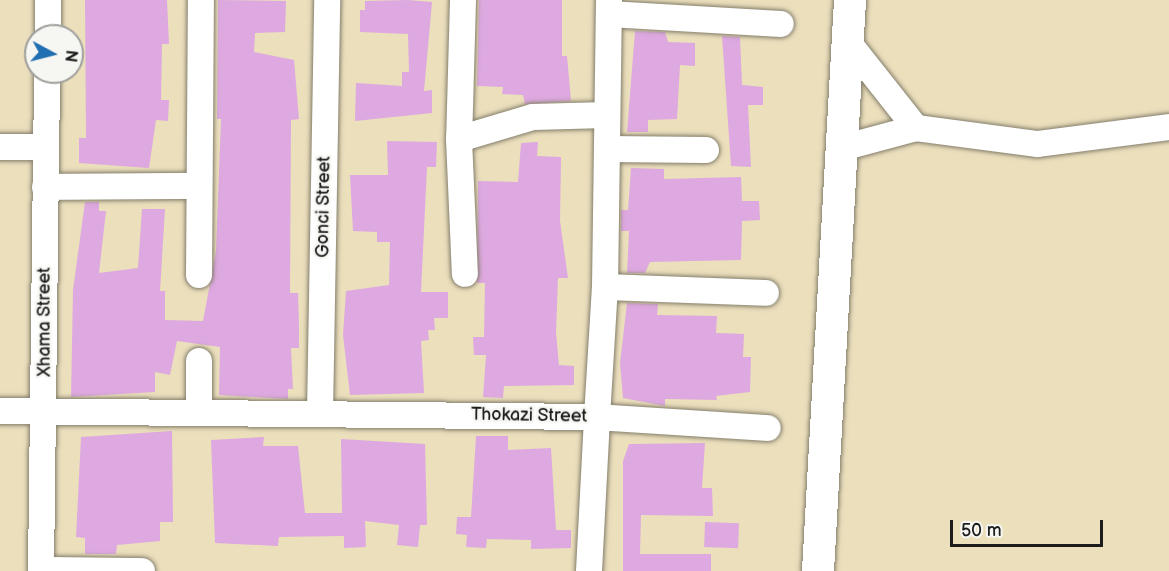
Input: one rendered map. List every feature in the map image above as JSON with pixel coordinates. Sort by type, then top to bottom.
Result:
[{"type":"main road","points":[[818,571],[850,0]]},
{"type":"street","points":[[48,0],[48,24]]},
{"type":"street","points":[[199,275],[201,0]]},
{"type":"street","name":"Gonci Street","points":[[320,414],[327,0]]},
{"type":"street","points":[[463,0],[459,139],[465,274]]},
{"type":"street","points":[[609,7],[781,24]]},
{"type":"street","name":"Thokazi Street","points":[[0,411],[597,417],[605,287],[609,7]]},
{"type":"street","points":[[848,42],[916,128]]},
{"type":"street","name":"Xhama Street","points":[[41,571],[47,84]]},
{"type":"street","points":[[459,139],[532,117],[606,115]]},
{"type":"street","points":[[842,148],[916,128],[1038,144],[1169,127]]},
{"type":"street","points":[[0,147],[46,147]]},
{"type":"street","points":[[608,149],[706,150]]},
{"type":"street","points":[[45,187],[198,186]]},
{"type":"street","points":[[605,287],[766,292]]},
{"type":"street","points":[[198,361],[199,413]]},
{"type":"street","points":[[589,571],[597,417],[768,428]]},
{"type":"street","points":[[41,571],[142,571]]},
{"type":"building","points":[[85,0],[167,0],[169,44],[162,44],[161,100],[169,100],[168,121],[156,120],[149,168],[79,163],[79,138],[86,138]]},
{"type":"building","points":[[218,0],[286,1],[285,32],[255,33],[254,52],[294,60],[299,119],[291,120],[290,293],[298,293],[299,348],[291,348],[293,389],[288,389],[288,399],[219,395],[220,347],[177,341],[170,375],[155,372],[155,392],[71,397],[73,290],[85,202],[99,202],[99,211],[106,211],[99,273],[138,268],[142,209],[165,209],[160,291],[165,291],[165,320],[203,321],[216,251],[221,119],[217,119]]},
{"type":"building","points":[[479,0],[562,0],[562,56],[567,56],[571,101],[525,104],[523,95],[502,94],[503,87],[477,86]]},
{"type":"building","points":[[365,1],[432,2],[424,91],[432,90],[432,113],[355,121],[356,83],[402,86],[402,72],[409,72],[408,34],[360,32],[360,10],[365,10]]},
{"type":"building","points":[[635,31],[665,32],[668,42],[695,43],[695,66],[680,65],[677,119],[648,120],[648,132],[627,132]]},
{"type":"building","points":[[722,36],[740,37],[742,85],[763,87],[763,105],[748,105],[751,167],[731,166]]},
{"type":"building","points":[[387,141],[437,142],[436,167],[427,167],[421,292],[448,292],[448,318],[434,318],[435,330],[428,330],[429,340],[421,341],[424,393],[350,395],[343,335],[346,291],[389,285],[390,242],[377,242],[377,232],[353,231],[350,175],[388,175]]},
{"type":"building","points":[[538,142],[537,156],[561,157],[560,221],[568,278],[558,278],[556,333],[559,365],[574,366],[574,385],[504,386],[503,398],[483,397],[486,355],[474,355],[473,337],[484,337],[485,283],[477,283],[478,181],[518,182],[521,143]]},
{"type":"building","points":[[631,168],[664,169],[664,179],[741,177],[742,201],[759,201],[760,220],[742,221],[741,260],[650,262],[645,273],[627,273],[629,231],[621,231],[621,210],[628,210]]},
{"type":"building","points":[[627,303],[658,304],[657,315],[717,316],[716,333],[744,334],[743,357],[751,357],[750,392],[716,396],[717,400],[665,399],[665,406],[623,398],[620,363]]},
{"type":"building","points":[[172,431],[173,522],[160,522],[160,541],[117,545],[116,554],[85,554],[85,538],[76,537],[81,437]]},
{"type":"building","points":[[476,436],[508,436],[508,450],[551,448],[556,530],[571,530],[571,548],[531,549],[531,540],[487,539],[486,548],[466,547],[467,535],[456,534],[457,517],[471,517]]},
{"type":"building","points":[[264,437],[263,446],[298,446],[305,513],[342,513],[341,439],[425,444],[427,525],[420,525],[418,547],[397,545],[399,525],[365,521],[366,547],[344,548],[344,536],[279,537],[278,546],[215,543],[211,440]]},
{"type":"building","points":[[705,443],[702,488],[712,488],[713,516],[641,515],[640,554],[711,554],[711,571],[623,571],[623,461],[629,444]]},
{"type":"building","points":[[705,522],[739,523],[738,548],[704,547]]}]
